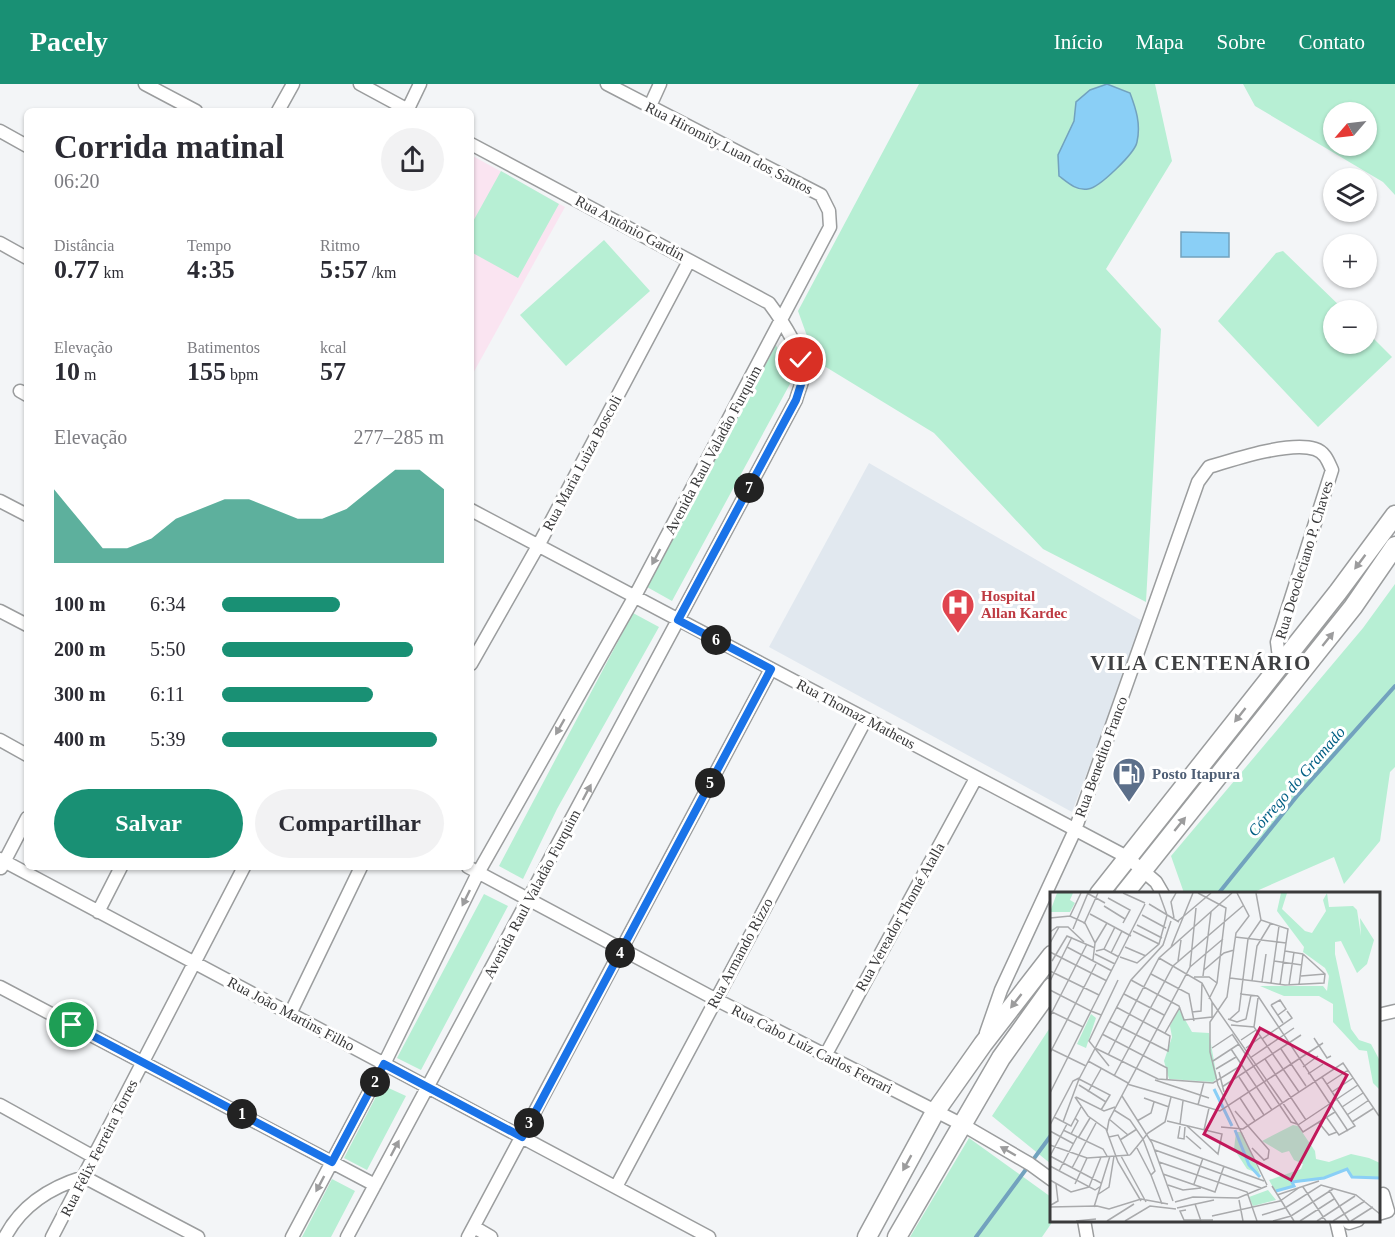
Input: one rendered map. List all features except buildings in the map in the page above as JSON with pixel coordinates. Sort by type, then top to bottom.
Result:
[{"type":"main road","points":[[1101,892],[1395,515]]},
{"type":"main road","points":[[1126,892],[1353,608],[1395,546]]},
{"type":"main road","points":[[867,1237],[935,1112],[983,1044],[1050,958]]},
{"type":"main road","points":[[897,1237],[1001,1058],[1050,990]]},
{"type":"main road","points":[[983,1044],[1001,1058]]},
{"type":"street","points":[[145,84],[190,108]]},
{"type":"street","points":[[280,108],[293,84]]},
{"type":"street","points":[[360,84],[404,108]]},
{"type":"street","points":[[410,108],[420,84]]},
{"type":"street","name":"Rua Hiromity Luan dos Santos","points":[[607,84],[820,195],[829,211],[830,227],[782,320]]},
{"type":"street","points":[[650,106],[660,84]]},
{"type":"street","points":[[0,131],[24,144]]},
{"type":"street","name":"Rua Antônio Gardin","points":[[474,146],[769,303],[782,320]]},
{"type":"street","points":[[0,243],[24,256]]},
{"type":"street","name":"Rua Maria Luiza Boscoli","points":[[474,659],[538,546],[689,261]]},
{"type":"street","name":"Avenida Raul Valadão Furquim","points":[[474,868],[634,597],[782,320]]},
{"type":"street","name":"Avenida Raul Valadão Furquim","points":[[347,1237],[796,400],[804,375],[801,360],[782,320]]},
{"type":"street","name":"Rua Deocleciano P. Chaves","points":[[1209,467],[1296,446],[1316,449],[1326,457],[1332,470],[1277,642],[1280,664]]},
{"type":"street","name":"Rua Benedito Franco","points":[[983,1044],[1001,990],[1075,830],[1198,482],[1209,467]]},
{"type":"street","points":[[0,501],[24,513]]},
{"type":"street","name":"Rua Thomaz Matheus","points":[[474,512],[1127,857],[1156,882],[1161,892]]},
{"type":"street","points":[[0,611],[24,623]]},
{"type":"street","points":[[491,1237],[471,1232],[771,669]]},
{"type":"street","name":"Rua Armando Rizzo","points":[[616,1187],[866,719]]},
{"type":"street","points":[[0,740],[24,753]]},
{"type":"street","name":"Rua Vereador Thomé Atalla","points":[[825,1056],[976,778]]},
{"type":"street","points":[[1,863],[24,823]]},
{"type":"street","name":"Rua João Martins Filho","points":[[1,863],[195,963],[709,1237]]},
{"type":"street","points":[[98,912],[119,870]]},
{"type":"street","name":"Rua Félix Ferreira Torres","points":[[52,1237],[242,870]]},
{"type":"street","points":[[290,1014],[360,870]]},
{"type":"street","name":"Avenida Raul Valadão Furquim","points":[[292,1237],[384,1064],[473,870]]},
{"type":"street","name":"Rua Cabo Luiz Carlos Ferrari","points":[[473,870],[715,999],[963,1125],[1030,1164],[1050,1179]]},
{"type":"street","points":[[0,987],[375,1185]]},
{"type":"street","points":[[1380,1015],[1395,1011]]},
{"type":"street","points":[[0,1105],[94,1157]]},
{"type":"street","points":[[5,1229],[35,1202],[61,1184],[84,1177],[198,1237]]},
{"type":"street","points":[[1380,1213],[1388,1211],[1386,1193]]},
{"type":"street","points":[[1084,1222],[1087,1237]]},
{"type":"street","points":[[1336,1222],[1340,1237]]},
{"type":"shaded area","points":[[474,157],[565,207],[474,372]]},
{"type":"shaded area","name":"Hospital Allan Kardec","points":[[869,463],[1144,622],[1072,812],[769,647]]},
{"type":"green space","points":[[919,84],[1155,84],[1172,161],[1106,269],[1161,329],[1146,602],[1043,549],[934,433],[816,361],[798,311]]},
{"type":"green space","points":[[1243,84],[1395,84],[1395,195],[1377,178],[1377,168],[1359,168],[1339,156],[1377,156],[1377,102],[1323,102],[1323,146],[1255,106]]},
{"type":"green space","points":[[501,171],[559,204],[518,278],[474,254],[474,220]]},
{"type":"green space","points":[[604,240],[650,291],[566,366],[520,315]]},
{"type":"green space","points":[[1283,251],[1334,300],[1323,300],[1323,354],[1377,354],[1377,342],[1392,357],[1318,427],[1218,321],[1276,253]]},
{"type":"green space","points":[[776,345],[791,382],[672,601],[647,587]]},
{"type":"green space","points":[[1395,584],[1395,767],[1390,772],[1380,841],[1344,884],[1334,857],[1254,892],[1184,892],[1171,856],[1363,628]]},
{"type":"green space","points":[[633,613],[659,627],[557,809],[523,879],[499,866]]},
{"type":"green space","points":[[484,894],[508,906],[421,1070],[397,1058]]},
{"type":"green space","points":[[1050,1028],[1050,1163],[992,1116]]},
{"type":"green space","points":[[382,1085],[406,1096],[367,1170],[344,1158]]},
{"type":"green space","points":[[969,1138],[1050,1196],[1050,1222],[1052,1222],[1042,1237],[910,1237]]},
{"type":"green space","points":[[332,1179],[355,1191],[331,1237],[302,1237]]},
{"type":"water","points":[[1107,84],[1130,93],[1138,123],[1137,142],[1130,154],[1108,177],[1093,187],[1080,189],[1059,176],[1058,155],[1074,121],[1076,102],[1090,90]]},
{"type":"water","points":[[1181,232],[1229,233],[1229,257],[1181,257]]},
{"type":"waterway","name":"Córrego do Gramado","points":[[1220,892],[1297,796],[1395,686]]},
{"type":"waterway","name":"Córrego do Gramado","points":[[976,1237],[1050,1137]]},
{"type":"place","name":"Hospital Allan Kardec","points":[[958,634]]},
{"type":"place","name":"Posto Itapura","points":[[1129,803]]},
{"type":"district","name":"VILA CENTENÁRIO","points":[[1201,663]]},
{"type":"route","points":[[72,1025],[332,1162],[384,1064],[522,1137],[771,669],[678,620],[796,400],[804,375],[801,360]]}]
